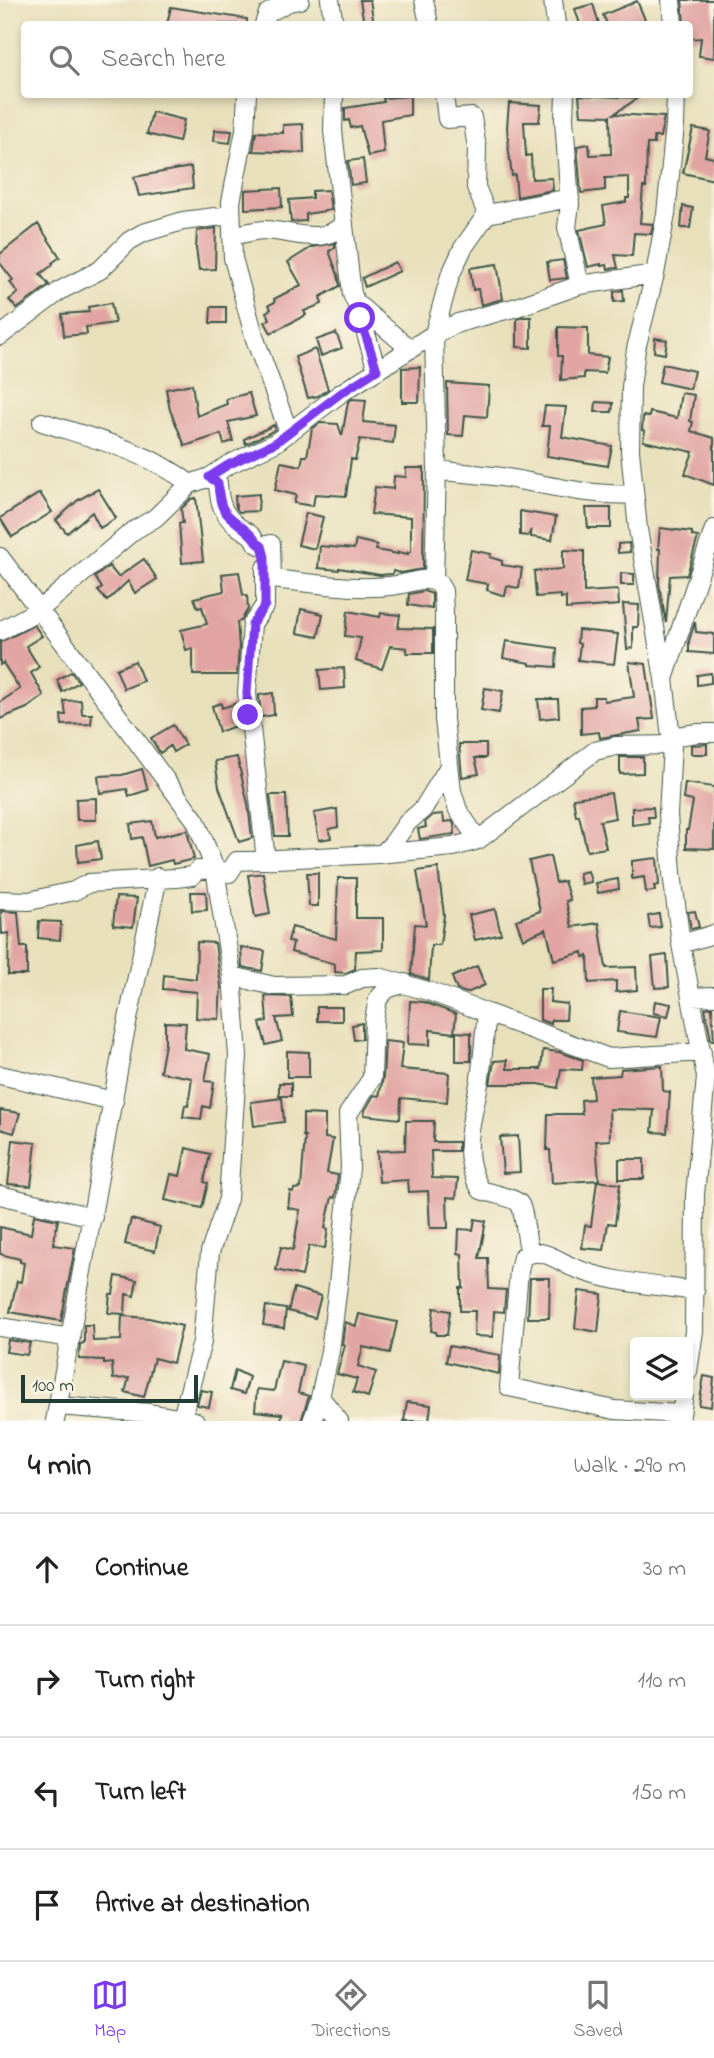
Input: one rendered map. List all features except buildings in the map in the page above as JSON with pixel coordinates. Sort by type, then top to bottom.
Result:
[{"type":"street","points":[[265,21],[268,13],[299,0]]},
{"type":"street","points":[[330,0],[334,21]]},
{"type":"street","points":[[424,0],[428,21]]},
{"type":"street","points":[[553,0],[556,21]]},
{"type":"street","points":[[671,0],[673,21]]},
{"type":"street","points":[[247,98],[240,168],[233,185],[233,258],[250,324],[289,433]]},
{"type":"street","points":[[334,98],[332,131],[348,271],[352,294],[377,370]]},
{"type":"street","points":[[444,98],[447,119],[471,117],[477,148],[476,187],[486,214]]},
{"type":"street","points":[[565,98],[570,198],[567,228],[580,285]]},
{"type":"street","points":[[676,98],[666,214],[655,274],[636,349],[631,387],[630,451],[648,596],[664,679],[672,741],[668,837],[681,944],[702,1052],[710,1074],[695,1201],[693,1338]]},
{"type":"street","points":[[434,580],[437,470],[434,334],[450,276],[463,248],[486,214],[570,198]]},
{"type":"street","points":[[0,336],[61,290],[100,270],[129,241],[143,233],[183,221],[231,215]]},
{"type":"street","points":[[232,236],[261,230],[308,238],[332,233],[344,223]]},
{"type":"street","points":[[0,631],[39,610],[133,531],[155,518],[190,484],[275,443],[341,393],[434,334],[458,323],[517,307],[580,285],[655,274]]},
{"type":"street","points":[[357,304],[410,349]]},
{"type":"street","points":[[42,422],[112,442],[169,468],[190,484]]},
{"type":"street","points":[[437,470],[608,495],[634,494]]},
{"type":"street","points":[[209,477],[218,483],[223,512],[239,527],[253,535],[256,543],[262,546],[271,544],[272,579],[356,588],[395,586],[426,579],[439,583],[443,591],[444,719],[448,768],[454,801],[478,840]]},
{"type":"street","points":[[664,679],[714,529]]},
{"type":"street","points":[[262,546],[265,557],[265,605],[252,624],[247,693],[266,860]]},
{"type":"street","points":[[0,558],[196,821],[215,869],[232,976],[238,1056],[228,1199],[210,1252],[202,1342],[189,1420],[149,1413],[56,1414],[156,879]]},
{"type":"street","points":[[0,900],[29,901],[74,891],[89,883],[192,876],[198,870],[215,869],[229,873],[237,861],[382,854],[453,846],[478,840],[595,751],[617,746],[672,741],[697,733],[714,733]]},
{"type":"street","points":[[382,854],[407,823],[423,809],[448,768]]},
{"type":"street","points":[[681,944],[714,934]]},
{"type":"street","points":[[232,976],[274,986],[346,985],[362,978],[379,977],[405,983],[609,1058],[702,1052]]},
{"type":"street","points":[[312,1421],[330,1351],[349,1181],[348,1114],[372,1078],[374,1020],[378,999],[387,989],[405,983]]},
{"type":"street","points":[[691,998],[714,996]]},
{"type":"street","points":[[487,1013],[478,1085],[468,1128],[469,1162],[481,1190],[518,1202],[523,1208],[525,1240],[530,1253]]},
{"type":"street","points":[[0,1075],[114,1101]]},
{"type":"street","points":[[0,1195],[93,1217]]},
{"type":"street","points":[[695,1201],[714,1203]]},
{"type":"street","points":[[681,1417],[615,1410],[509,1387],[519,1270],[523,1257],[530,1253],[548,1254],[573,1267],[603,1276],[695,1291]]},
{"type":"street","points":[[0,1327],[71,1338]]},
{"type":"street","points":[[320,1397],[339,1421]]},
{"type":"route","points":[[248,715],[252,624],[265,605],[265,557],[262,546],[256,543],[253,535],[239,527],[223,512],[218,483],[209,477],[275,443],[341,393],[377,370],[360,318]]}]
